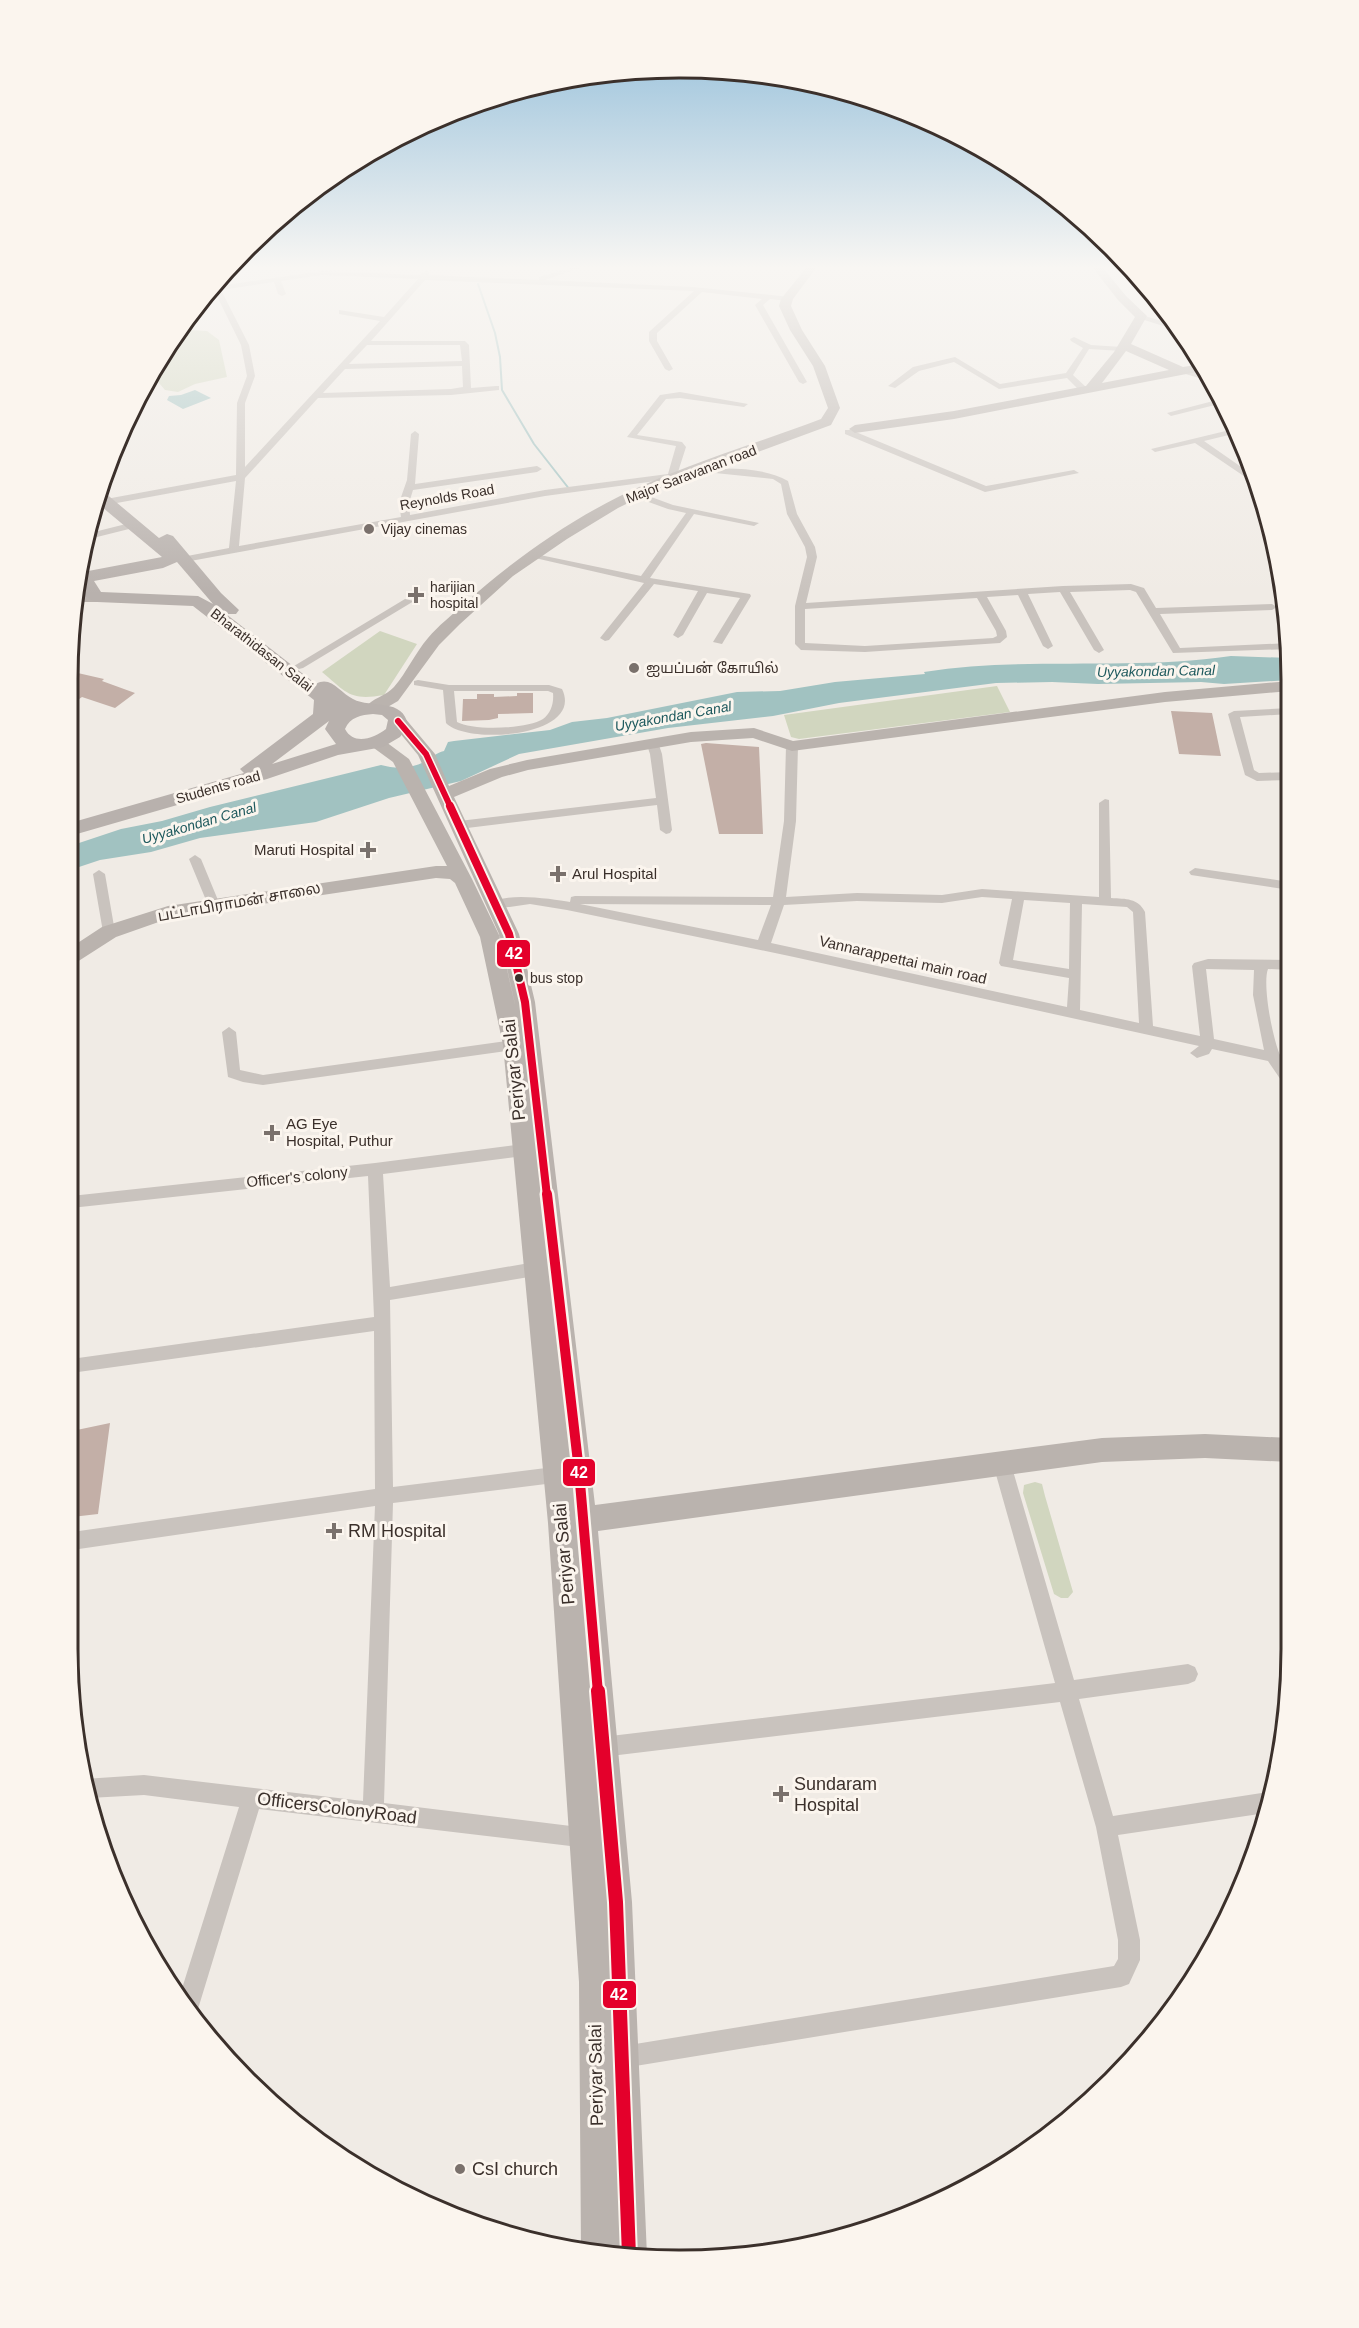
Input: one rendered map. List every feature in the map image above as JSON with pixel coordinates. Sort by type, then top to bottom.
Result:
[{"type":"main road","points":[[823,377],[834,408],[848,429]]},
{"type":"main road","points":[[1087,388],[1097,377]]},
{"type":"main road","points":[[792,438],[954,415],[1151,377]]},
{"type":"main road","points":[[834,408],[825,428],[848,429]]},
{"type":"main road","points":[[371,744],[396,731],[382,711],[418,683],[444,644],[540,558],[609,512],[638,495],[715,470],[826,422],[841,418],[848,429]]},
{"type":"main road","name":"Major Saravanan road","points":[[382,711],[400,690],[433,642],[508,573],[570,531],[638,495],[688,473],[792,438]]},
{"type":"main road","name":"Bharathidasan Salai","points":[[87,577],[170,561],[172,558],[108,499]]},
{"type":"main road","name":"Bharathidasan Salai","points":[[108,499],[163,535],[185,559],[206,599],[323,698],[329,704],[336,725]]},
{"type":"main road","name":"Bharathidasan Salai","points":[[86,584],[88,590],[97,597],[206,599],[299,666],[345,703],[382,711],[426,754],[433,806]]},
{"type":"main road","points":[[84,597],[97,597]]},
{"type":"main road","points":[[433,806],[496,773],[527,765],[652,742],[748,733],[760,734],[792,746],[1130,701],[1281,687]]},
{"type":"main road","points":[[251,768],[322,717],[323,698]]},
{"type":"main road","name":"Students road","points":[[78,817],[251,768],[291,754],[315,742],[352,711],[382,711]]},
{"type":"main road","points":[[336,725],[340,738],[346,742],[371,744],[400,759],[433,806],[434,850],[429,858],[418,866],[381,879]]},
{"type":"main road","name":"Students road","points":[[78,828],[260,775],[336,750],[371,744]]},
{"type":"main road","name":"Periyar Salai","points":[[433,806],[459,825],[509,934],[522,985],[533,1148],[573,1522],[602,1746],[616,1902],[629,2248]]},
{"type":"main road","name":"Periyar Salai","points":[[433,806],[490,937],[513,1045],[533,1148],[535,1269],[568,1473]]},
{"type":"main road","points":[[381,879],[445,872],[454,873],[463,879]]},
{"type":"main road","name":"பட்டாபிராமன் சாலை","points":[[78,952],[108,932],[168,912],[381,879]]},
{"type":"main road","points":[[573,1522],[1102,1450],[1205,1446],[1281,1450]]},
{"type":"main road","name":"Periyar Salai","points":[[573,1522],[596,1982],[599,2245]]},
{"type":"street","points":[[234,549],[241,477],[241,403],[251,377]]},
{"type":"street","points":[[108,499],[241,477],[335,377]]},
{"type":"street","points":[[462,391],[467,388],[467,377]]},
{"type":"street","points":[[800,377],[803,382]]},
{"type":"street","points":[[892,386],[905,377]]},
{"type":"street","points":[[983,377],[999,387],[1059,377]]},
{"type":"street","points":[[1071,377],[1087,388]]},
{"type":"street","points":[[999,387],[999,400],[1004,405]]},
{"type":"street","points":[[317,396],[496,388]]},
{"type":"street","points":[[672,476],[682,447],[679,444],[632,437],[663,397],[680,395],[744,404]]},
{"type":"street","points":[[1171,413],[1213,403]]},
{"type":"street","points":[[848,429],[985,489],[1074,473]]},
{"type":"street","points":[[406,518],[404,503],[409,488],[415,434]]},
{"type":"street","points":[[1155,449],[1228,434]]},
{"type":"street","points":[[1197,440],[1243,471]]},
{"type":"street","points":[[1237,466],[1241,465]]},
{"type":"street","points":[[409,488],[537,469]]},
{"type":"street","name":"Reynolds Road","points":[[185,559],[545,493],[715,470],[776,477],[784,483],[792,514],[810,548],[812,557],[800,606]]},
{"type":"street","points":[[638,495],[671,507],[754,523]]},
{"type":"street","points":[[605,638],[647,580],[692,511]]},
{"type":"street","points":[[96,535],[134,525]]},
{"type":"street","points":[[540,558],[647,580],[746,596],[717,642]]},
{"type":"street","points":[[981,596],[1001,631],[1002,637],[996,641],[864,649],[805,648],[800,644],[800,606],[1063,589],[1136,588],[1140,590],[1177,651],[1280,646]]},
{"type":"street","points":[[678,635],[704,589]]},
{"type":"street","points":[[1063,589],[1099,650]]},
{"type":"street","points":[[1022,592],[1048,646]]},
{"type":"street","points":[[299,666],[409,601]]},
{"type":"street","points":[[1153,611],[1272,607]]},
{"type":"street","points":[[418,683],[450,688],[549,688],[558,692],[560,697],[553,714],[542,724],[480,730],[458,728],[452,723],[448,698],[450,688]]},
{"type":"street","points":[[1281,711],[1234,714],[1249,772],[1257,777],[1281,776]]},
{"type":"street","points":[[652,742],[661,786],[660,801],[666,830]]},
{"type":"street","points":[[763,946],[779,900],[790,821],[792,746]]},
{"type":"street","points":[[459,825],[660,801]]},
{"type":"street","points":[[1105,803],[1105,901]]},
{"type":"street","points":[[195,859],[214,905]]},
{"type":"street","points":[[1196,872],[1281,885]]},
{"type":"street","points":[[99,874],[108,932]]},
{"type":"street","points":[[530,900],[814,901],[857,897],[942,899],[982,892],[1129,903],[1136,906],[1139,912],[1146,1029]]},
{"type":"street","points":[[1019,895],[1006,963],[1076,975]]},
{"type":"street","name":"Vannarappettai main road","points":[[495,905],[530,900],[567,906],[763,946],[1273,1057]]},
{"type":"street","points":[[1073,1014],[1076,975],[1076,900]]},
{"type":"street","points":[[1197,1053],[1204,1050],[1208,1043],[1199,966],[1281,964]]},
{"type":"street","points":[[1262,966],[1258,973],[1260,1004],[1273,1057],[1281,1069]]},
{"type":"street","points":[[229,1032],[233,1073],[263,1080],[513,1045]]},
{"type":"street","name":"Officer's colony","points":[[78,1201],[375,1169],[533,1148]]},
{"type":"street","points":[[373,1812],[384,1496],[383,1323],[375,1169]]},
{"type":"street","points":[[382,1295],[535,1269]]},
{"type":"street","points":[[78,1365],[383,1323]]},
{"type":"street","points":[[623,2057],[1120,1976],[1129,1959],[1129,1940],[1106,1827],[1002,1464]]},
{"type":"street","points":[[78,1540],[384,1496],[568,1473]]},
{"type":"street","points":[[602,1746],[1188,1674]]},
{"type":"street","name":"OfficersColonyRoad","points":[[95,1788],[144,1785],[587,1838]]},
{"type":"street","points":[[190,1999],[252,1798]]},
{"type":"street","points":[[1106,1827],[1261,1803]]},
{"type":"green space","points":[[160,377],[227,377],[195,384],[178,392],[165,390],[158,381]]},
{"type":"green space","points":[[380,631],[417,644],[384,695],[363,697],[350,694],[322,672]]},
{"type":"green space","points":[[997,686],[1010,712],[799,739],[791,737],[784,715]]},
{"type":"green space","points":[[1035,1482],[1042,1484],[1073,1592],[1068,1598],[1061,1598],[1054,1594],[1023,1493],[1024,1485]]},
{"type":"water","points":[[195,390],[211,398],[183,409],[167,400],[169,396]]},
{"type":"water","name":"Uyyakondan Canal","points":[[1231,656],[1280,658],[1281,681],[1224,684],[1201,682],[996,683],[839,703],[773,716],[668,728],[519,754],[461,781],[389,798],[316,822],[200,838],[151,852],[100,860],[78,867],[78,843],[121,829],[162,821],[381,765],[410,767],[444,751],[448,742],[550,730],[572,722],[607,718],[737,692],[780,691],[835,682],[925,674],[924,672],[962,667],[1154,663]]},
{"type":"building","points":[[78,673],[104,679],[102,681],[135,693],[115,708],[82,697],[78,700]]},
{"type":"building","points":[[517,693],[533,693],[533,713],[498,714],[498,718],[489,720],[462,721],[463,699],[477,699],[477,694],[494,694],[494,697],[517,696]]},
{"type":"building","points":[[1171,711],[1212,713],[1221,756],[1179,754]]},
{"type":"building","points":[[701,744],[759,747],[763,834],[719,834]]},
{"type":"building","points":[[110,1423],[98,1514],[78,1516],[78,1430]]},
{"type":"waterway","points":[[501,377],[502,390],[534,444],[570,490]]},
{"type":"transit line","name":"42","points":[[398,721],[426,754],[509,934],[525,1002],[579,1471],[616,1902],[629,2248]]},
{"type":"place","name":"Vijay cinemas","points":[[369,529]]},
{"type":"place","name":"harijian hospital","points":[[416,595]]},
{"type":"place","name":"ஐயப்பன் கோயில்","points":[[634,668]]},
{"type":"place","name":"Maruti Hospital","points":[[368,850]]},
{"type":"place","name":"Arul Hospital","points":[[558,874]]},
{"type":"place","name":"bus stop","points":[[519,978]]},
{"type":"place","name":"AG Eye Hospital, Puthur","points":[[272,1133]]},
{"type":"place","name":"RM Hospital","points":[[334,1531]]},
{"type":"place","name":"Sundaram Hospital","points":[[781,1794]]},
{"type":"place","name":"CsI church","points":[[460,2169]]}]
